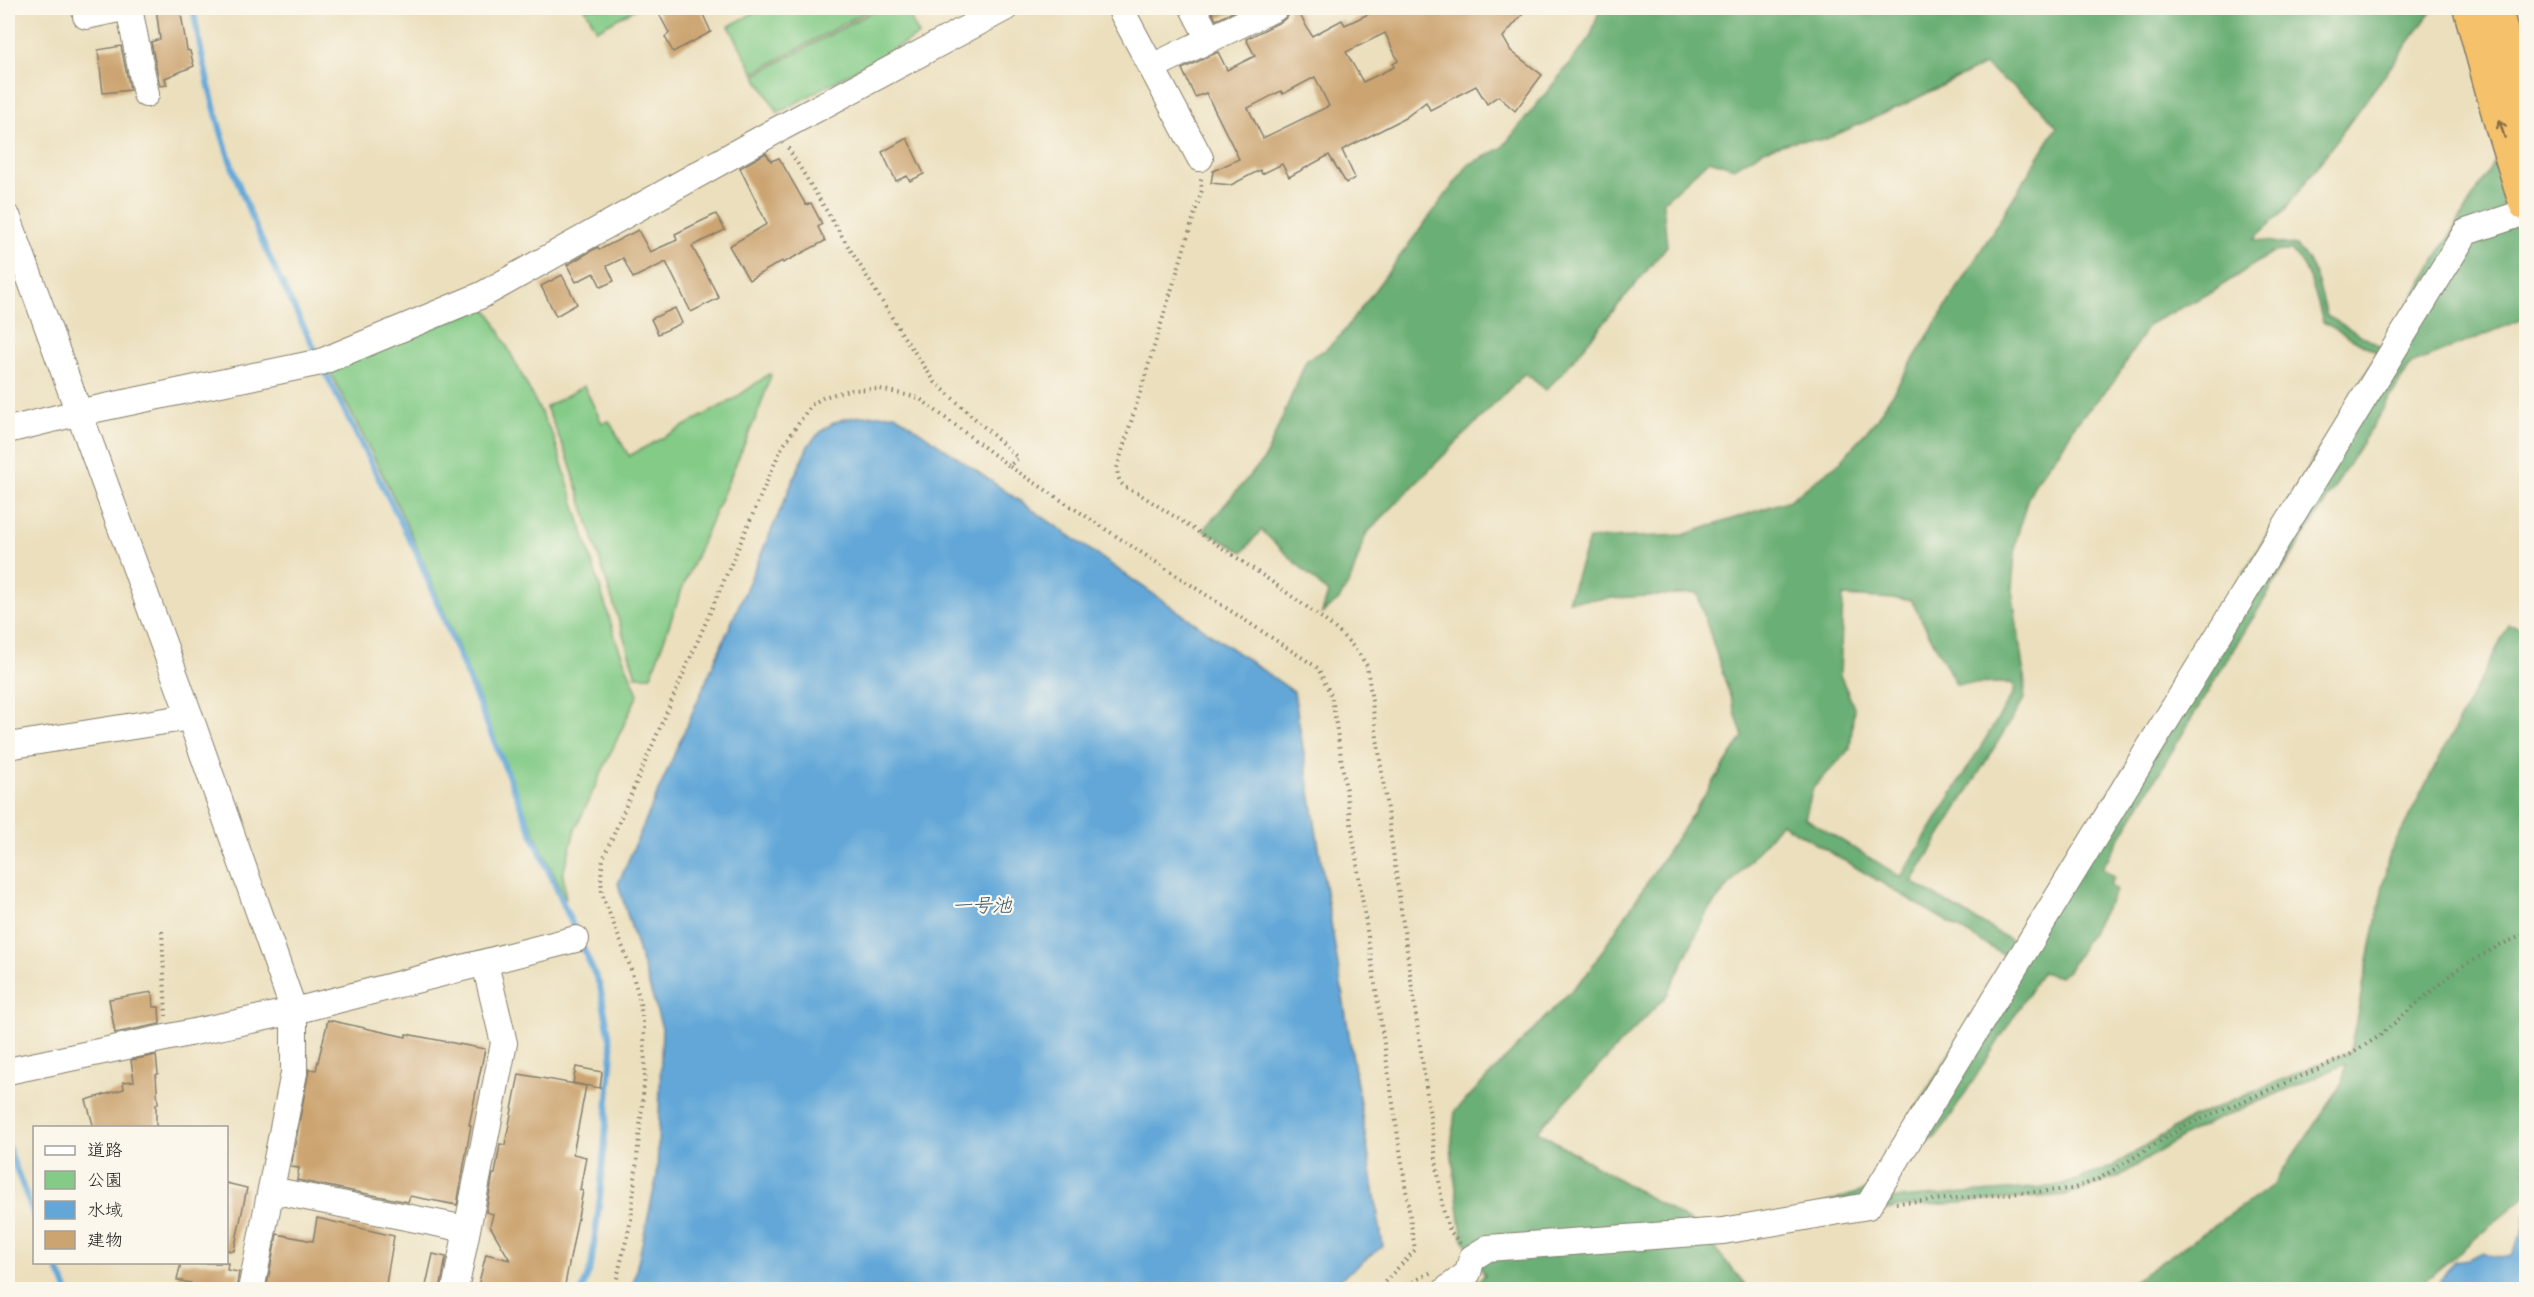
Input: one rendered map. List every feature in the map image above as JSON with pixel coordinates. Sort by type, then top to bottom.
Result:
[{"type":"highway","points":[[2470,8],[2526,204]]},
{"type":"highway","points":[[2495,8],[2526,125]]},
{"type":"street","points":[[85,8],[86,16],[123,8]]},
{"type":"street","points":[[129,8],[146,94]]},
{"type":"street","points":[[8,430],[77,413],[321,362],[482,295],[777,130],[1005,8]]},
{"type":"street","points":[[1120,8],[1200,158]]},
{"type":"street","points":[[1193,8],[1209,39]]},
{"type":"street","points":[[1152,67],[1275,8]]},
{"type":"street","points":[[1446,1290],[1468,1273],[1472,1258],[1488,1248],[1723,1231],[1868,1206],[2466,232],[2526,212]]},
{"type":"street","points":[[8,218],[77,413],[190,717],[294,1011],[294,1073],[251,1290]]},
{"type":"street","points":[[8,746],[190,717]]},
{"type":"street","points":[[8,1071],[294,1011],[576,939]]},
{"type":"street","points":[[454,1290],[504,1043],[487,972]]},
{"type":"street","points":[[271,1190],[466,1229]]},
{"type":"path","points":[[777,130],[902,334],[935,382],[1018,458],[1010,465]]},
{"type":"path","points":[[1200,158],[1202,190],[1117,468],[1118,479],[1124,488],[1138,493],[1250,566],[1335,628],[1356,648],[1366,666],[1443,1209],[1449,1230],[1472,1258]]},
{"type":"path","points":[[614,1290],[631,1220],[645,1075],[639,997],[630,966],[602,894],[603,859],[781,449],[800,418],[817,401],[849,390],[880,389],[919,398],[1010,465],[1318,668],[1332,697],[1414,1250],[1377,1290]]},
{"type":"path","points":[[162,931],[167,1037]]},
{"type":"path","points":[[1868,1206],[2071,1189],[2097,1180],[2185,1126],[2348,1056],[2378,1037],[2456,970],[2500,945],[2526,934]]},
{"type":"green space","points":[[585,8],[637,8],[597,30]]},
{"type":"green space","points":[[763,8],[873,8],[754,73],[729,26]]},
{"type":"green space","points":[[879,8],[905,8],[919,35],[778,113],[755,75]]},
{"type":"green space","points":[[1600,8],[2434,8],[2285,210],[2254,239],[2296,246],[2312,269],[2327,316],[2383,348],[2526,108],[2526,318],[2411,364],[2228,658],[2102,868],[2114,877],[2110,885],[2116,891],[2068,971],[2059,977],[2042,972],[1947,1122],[1937,1135],[1914,1150],[1884,1199],[2060,1186],[2111,1167],[2191,1118],[2350,1051],[2389,855],[2509,625],[2526,629],[2526,1196],[2415,1289],[2122,1289],[2273,1185],[2342,1084],[2346,1064],[2197,1128],[2118,1177],[2067,1195],[1902,1207],[1708,1240],[1749,1289],[1466,1289],[1485,1275],[1462,1237],[1451,1148],[1455,1111],[1587,974],[1743,737],[1697,593],[1568,601],[1589,539],[1683,535],[1790,500],[1840,462],[1876,420],[2057,127],[2040,107],[1984,65],[1901,106],[1824,140],[1798,140],[1764,150],[1734,168],[1709,160],[1663,202],[1667,246],[1564,371],[1546,390],[1525,373],[1366,534],[1351,579],[1339,600],[1322,613],[1328,593],[1261,530],[1243,552],[1203,530],[1265,458],[1307,359],[1325,350],[1341,335],[1468,165],[1502,148],[1590,38]],"holes":[[[2292,251],[2304,267],[2312,284],[2323,322],[2378,353],[2017,944],[1912,882],[2024,699],[2025,683],[2012,589],[2016,541],[2027,500],[2035,483],[2063,446],[2076,423],[2113,383],[2149,324],[2212,292],[2271,253]],[[1843,596],[1911,600],[1956,684],[2011,683],[2015,687],[2013,694],[1901,877],[1805,818],[1813,788],[1850,749],[1854,707],[1840,675]],[[1781,823],[2007,957],[1868,1189],[1786,1217],[1697,1226],[1537,1131],[1667,995],[1707,912]]]},
{"type":"green space","points":[[484,307],[491,315],[554,438],[617,643],[638,694],[575,830],[563,874],[566,900],[511,777],[415,543],[328,368]]},
{"type":"green space","points":[[769,374],[771,375],[759,410],[682,589],[651,676],[636,676],[568,458],[546,407],[584,386],[602,423],[609,421],[629,456],[734,399]]},
{"type":"water","name":"一号池","points":[[895,414],[1294,692],[1383,1246],[1327,1289],[632,1289],[657,1176],[662,1028],[618,884],[808,446],[827,427],[846,418]]},
{"type":"water","points":[[2526,1215],[2526,1289],[2457,1289],[2453,1284],[2439,1282],[2454,1261],[2469,1259],[2483,1252],[2497,1256],[2511,1255],[2523,1233]]},
{"type":"building","points":[[156,8],[180,8],[187,50],[190,51],[194,66],[165,78],[167,85],[160,86],[151,42],[160,39]]},
{"type":"building","points":[[656,8],[700,8],[711,32],[673,52],[665,37],[669,33]]},
{"type":"building","points":[[1210,8],[1241,8],[1216,20]]},
{"type":"building","points":[[1290,8],[1296,8],[1312,36],[1342,20],[1345,25],[1381,8],[1528,8],[1503,37],[1511,51],[1542,75],[1515,111],[1498,96],[1487,104],[1476,86],[1430,110],[1426,102],[1405,118],[1342,150],[1355,178],[1346,183],[1329,155],[1289,177],[1282,164],[1262,174],[1260,170],[1231,185],[1211,183],[1213,171],[1239,159],[1206,93],[1195,97],[1182,69],[1218,52],[1227,70],[1255,56],[1246,39],[1288,16]],"holes":[[[1385,33],[1398,61],[1393,64],[1394,67],[1363,82],[1346,52]],[[1315,77],[1329,106],[1263,138],[1248,108],[1281,91],[1283,94]]]},
{"type":"building","points":[[121,46],[130,90],[103,93],[98,50]]},
{"type":"building","points":[[907,138],[924,174],[910,181],[907,176],[896,181],[882,152]]},
{"type":"building","points":[[766,153],[771,161],[779,158],[806,205],[811,203],[822,224],[818,227],[825,241],[783,263],[782,261],[749,280],[729,246],[767,224],[740,168]]},
{"type":"building","points":[[716,214],[725,230],[692,246],[719,298],[691,312],[666,262],[633,278],[623,258],[607,266],[614,281],[601,287],[594,273],[576,282],[567,265],[598,247],[599,250],[638,230],[650,252],[677,240],[675,234]]},
{"type":"building","points":[[562,275],[577,304],[556,316],[541,286]]},
{"type":"building","points":[[675,308],[682,323],[658,334],[651,319]]},
{"type":"building","points":[[152,992],[153,1007],[159,1007],[160,1024],[115,1033],[109,999]]},
{"type":"building","points":[[328,1020],[406,1037],[406,1034],[485,1049],[469,1125],[471,1125],[457,1205],[410,1196],[408,1202],[297,1180],[299,1168],[291,1167],[309,1069],[316,1070]]},
{"type":"building","points":[[156,1055],[158,1104],[156,1104],[156,1126],[93,1126],[86,1100],[124,1089],[123,1082],[134,1081],[131,1060]]},
{"type":"building","points":[[576,1067],[602,1072],[600,1088],[573,1083]]},
{"type":"building","points":[[519,1074],[586,1086],[573,1154],[586,1157],[580,1190],[583,1191],[564,1290],[477,1290],[486,1254],[510,1260],[490,1226],[493,1214],[486,1212],[500,1144],[505,1145]]},
{"type":"building","points":[[228,1183],[247,1188],[234,1251],[228,1250]]},
{"type":"building","points":[[317,1218],[394,1236],[385,1290],[266,1290],[277,1234],[313,1241]]},
{"type":"building","points":[[433,1254],[446,1257],[440,1290],[425,1290]]},
{"type":"building","points":[[181,1264],[228,1264],[227,1270],[239,1272],[236,1290],[190,1290],[191,1283],[177,1280]]},
{"type":"waterway","points":[[193,8],[213,102],[233,170],[268,254],[317,354]]},
{"type":"waterway","points":[[325,372],[418,556],[536,843],[600,986],[612,1050],[600,1197],[591,1267],[582,1290]]},
{"type":"waterway","points":[[8,1147],[33,1213]]},
{"type":"waterway","points":[[56,1264],[67,1290]]}]
